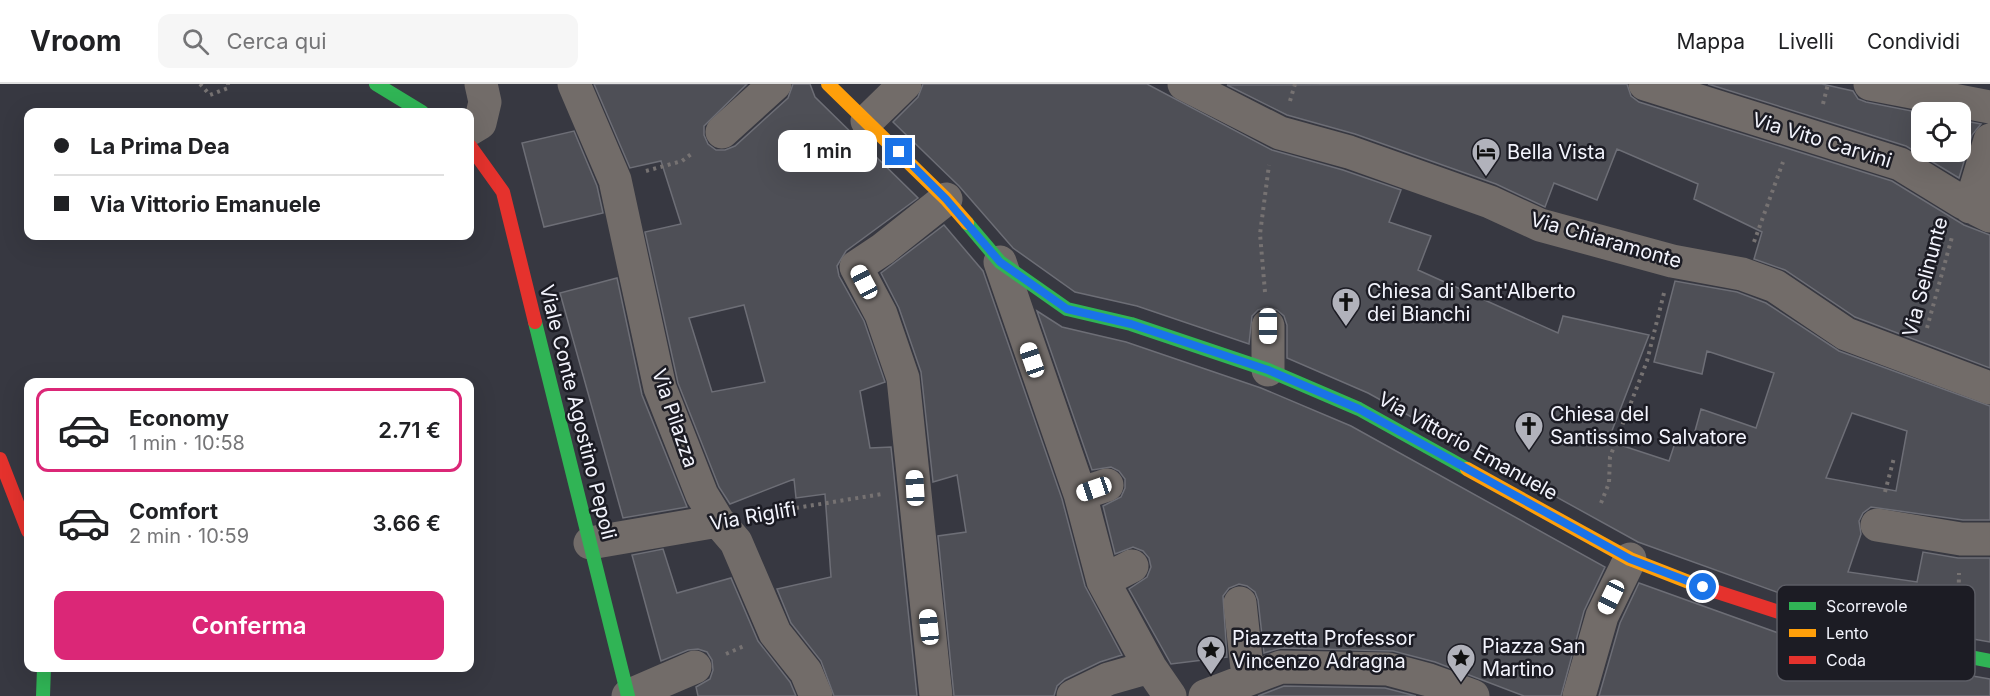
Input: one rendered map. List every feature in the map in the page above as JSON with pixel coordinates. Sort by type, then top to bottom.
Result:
[{"type":"street","points":[[376,84],[415,108]]},
{"type":"street","points":[[474,127],[480,123],[485,102],[481,84]]},
{"type":"street","name":"Via Pilazza","points":[[574,84],[615,180],[660,388],[702,495],[718,521],[736,542],[775,633],[806,672],[816,696]]},
{"type":"street","points":[[722,132],[774,84]]},
{"type":"street","name":"Via Vittorio Emanuele","points":[[828,84],[946,199],[1000,262],[1067,309],[1131,324],[1268,370],[1359,409],[1630,559],[1777,612]]},
{"type":"street","points":[[867,121],[905,84]]},
{"type":"street","name":"Via Chiaramonte","points":[[1184,84],[1274,129],[1349,152],[1490,202],[1540,225],[1672,261],[1742,274],[1775,286],[1846,334],[1990,388]]},
{"type":"street","name":"Via Vito Carvini","points":[[1645,84],[1794,133],[1900,164],[1974,208]]},
{"type":"street","points":[[1870,84],[1990,107]]},
{"type":"street","points":[[1974,208],[1990,140]]},
{"type":"street","name":"Viale Conte Agostino Pepoli","points":[[474,150],[482,158],[503,192],[628,696]]},
{"type":"street","points":[[936,696],[903,378],[881,314],[856,267],[883,249],[946,199]]},
{"type":"street","points":[[1000,262],[1094,490],[1103,581],[1150,667],[1170,696]]},
{"type":"street","points":[[1268,326],[1268,370]]},
{"type":"street","points":[[0,459],[24,521]]},
{"type":"street","name":"Via Riglifi","points":[[590,543],[718,521]]},
{"type":"street","points":[[1877,525],[1975,539]]},
{"type":"street","points":[[1579,696],[1602,616],[1630,559]]},
{"type":"street","points":[[1103,581],[1132,566]]},
{"type":"street","points":[[1240,603],[1247,667]]},
{"type":"street","name":"Via Vittorio Emanuele","points":[[1975,659],[1990,661]]},
{"type":"street","points":[[628,696],[695,667]]},
{"type":"street","points":[[1073,696],[1108,689],[1150,667]]},
{"type":"street","points":[[1205,696],[1247,667],[1281,667],[1388,669],[1429,680],[1473,696]]},
{"type":"street","points":[[43,696],[44,672]]},
{"type":"path","points":[[200,84],[210,95],[228,88],[228,84]]},
{"type":"path","points":[[1268,326],[1260,234],[1274,129]]},
{"type":"path","points":[[615,180],[682,160],[722,132]]},
{"type":"path","points":[[1742,274],[1794,133]]},
{"type":"path","name":"Via Selinunte","points":[[1918,360],[1974,208]]},
{"type":"path","points":[[1588,534],[1609,483],[1610,456],[1647,360],[1672,261]]},
{"type":"path","name":"Via Riglifi","points":[[718,521],[915,488]]},
{"type":"path","points":[[1968,585],[1975,539]]},
{"type":"path","points":[[695,667],[775,633]]},
{"type":"building","points":[[594,84],[747,84],[704,126],[704,135],[708,144],[716,150],[725,150],[735,146],[788,98],[793,84],[810,84],[815,97],[918,198],[846,251],[837,266],[839,276],[864,321],[885,382],[860,391],[870,448],[891,447],[917,696],[834,696],[821,661],[791,623],[777,589],[831,577],[825,494],[796,498],[794,479],[730,504],[719,487],[678,383],[645,232],[681,224],[661,161],[630,168]],"holes":[[[744,305],[765,382],[712,392],[689,318]]]},
{"type":"building","points":[[923,84],[1147,84],[1272,150],[1343,170],[1401,190],[1389,222],[1431,236],[1418,270],[1558,333],[1563,316],[1649,335],[1608,441],[1669,461],[1677,437],[1692,442],[1701,409],[1756,428],[1774,373],[1707,351],[1702,374],[1654,362],[1675,281],[1737,292],[1766,303],[1839,351],[1990,406],[1990,520],[1963,520],[1871,507],[1863,513],[1859,521],[1861,534],[1848,572],[1917,582],[1923,552],[1958,558],[1990,558],[1990,642],[1975,639],[1975,585],[1777,585],[1777,592],[1638,542],[1368,393],[1287,358],[1287,325],[1284,316],[1277,310],[1267,307],[1258,310],[1252,316],[1249,344],[1137,306],[1075,292],[1013,248],[959,186],[893,122],[918,97]],"holes":[[[1852,413],[1907,431],[1896,491],[1826,478]]]},
{"type":"building","points":[[1627,84],[1631,96],[1639,102],[1892,181],[1964,225],[1990,235],[1990,368],[1855,317],[1785,270],[1754,259],[1762,232],[1694,199],[1698,184],[1617,149],[1597,200],[1554,183],[1545,207],[1496,184],[1355,134],[1287,115],[1227,85]]},
{"type":"building","points":[[1708,84],[1822,84],[1853,91],[1858,99],[1866,102],[1911,111],[1911,149]]},
{"type":"building","points":[[1971,122],[1981,124],[1971,138]]},
{"type":"building","points":[[574,131],[597,186],[603,213],[544,227],[522,143]]},
{"type":"building","points":[[1932,162],[1964,162],[1959,178]]},
{"type":"building","points":[[944,225],[983,271],[1062,499],[1085,586],[1122,655],[1100,662],[1065,679],[1057,686],[1054,696],[954,696],[938,536],[966,532],[957,475],[933,482],[921,372],[899,308],[881,273]]},
{"type":"building","points":[[617,278],[642,395],[687,507],[623,518],[560,293]]},
{"type":"building","points":[[1037,311],[1062,327],[1126,342],[1261,388],[1351,426],[1605,567],[1584,611],[1561,696],[1524,696],[1435,662],[1393,651],[1281,648],[1264,653],[1258,600],[1255,592],[1239,584],[1229,588],[1223,596],[1227,657],[1171,664],[1129,589],[1147,577],[1151,567],[1149,558],[1143,551],[1133,547],[1115,554],[1103,506],[1121,497],[1125,488],[1125,479],[1119,471],[1111,467],[1092,470]]},
{"type":"building","points":[[663,549],[677,593],[731,578],[758,641],[790,682],[796,696],[698,696],[696,687],[710,679],[713,670],[712,660],[707,652],[698,649],[688,650],[661,661],[632,555]]},
{"type":"building","points":[[1639,583],[1777,633],[1777,681],[1975,681],[1975,676],[1990,679],[1990,696],[1599,696],[1620,623]]},
{"type":"building","points":[[1284,686],[1385,688],[1416,696],[1258,696]]},
{"type":"traffic: fast","points":[[376,84],[415,108]]},
{"type":"traffic: fast","points":[[967,223],[1000,262],[1067,309],[1131,324],[1268,370],[1359,409],[1467,469]]},
{"type":"traffic: fast","points":[[535,322],[628,696]]},
{"type":"traffic: fast","points":[[1975,658],[1990,661]]},
{"type":"traffic: fast","points":[[43,696],[44,672]]},
{"type":"traffic: slow","points":[[828,84],[946,199],[967,223]]},
{"type":"traffic: slow","points":[[1467,469],[1630,559],[1699,586]]},
{"type":"traffic: jam","points":[[474,152],[503,192],[535,322]]},
{"type":"traffic: jam","points":[[0,459],[24,521]]},
{"type":"traffic: jam","points":[[1699,586],[1777,611]]},
{"type":"place","name":"Bella Vista","points":[[1486,178]]},
{"type":"place","name":"Chiesa di Sant'Alberto dei Bianchi","points":[[1346,328]]},
{"type":"place","name":"Chiesa del Santissimo Salvatore","points":[[1529,452]]},
{"type":"place","name":"Piazzetta Professor Vincenzo Adragna","points":[[1211,676]]},
{"type":"place","name":"Piazza San Martino","points":[[1461,684]]},
{"type":"route","points":[[899,152],[946,199],[1000,262],[1067,309],[1131,324],[1268,370],[1359,409],[1630,559],[1703,587]]}]
